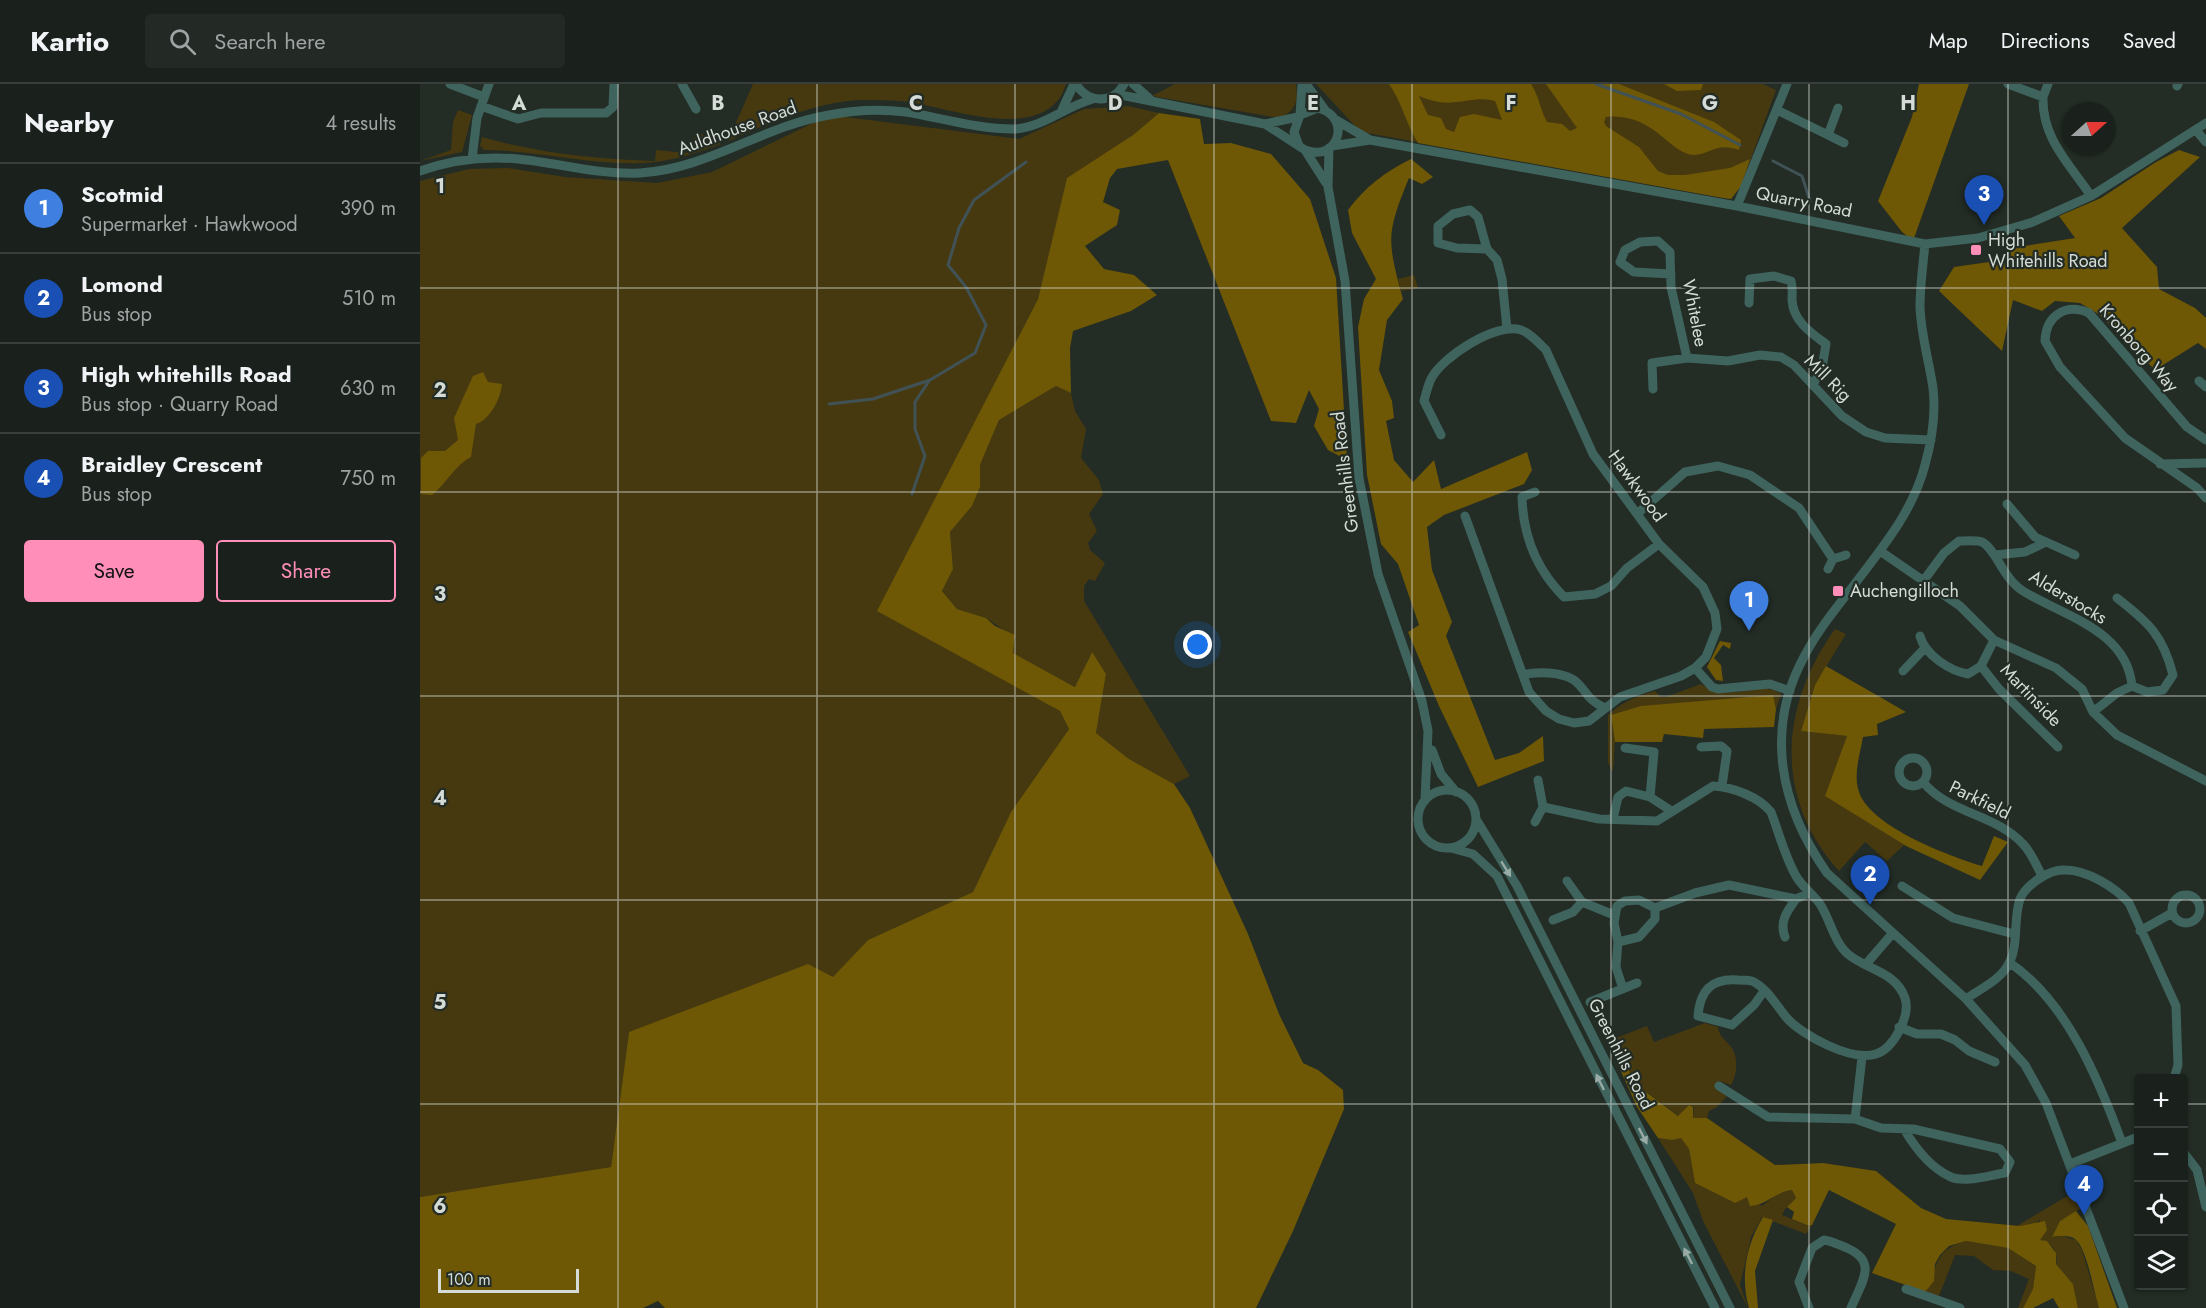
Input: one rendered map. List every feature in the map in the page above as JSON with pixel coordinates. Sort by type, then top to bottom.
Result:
[{"type":"street","points":[[450,84],[518,119],[541,113],[606,113],[613,107],[614,84]]},
{"type":"street","points":[[472,159],[472,144],[489,84]]},
{"type":"street","points":[[682,84],[696,109]]},
{"type":"street","points":[[1062,110],[1075,84],[1086,96],[1094,99]]},
{"type":"street","points":[[1124,84],[1116,94],[1265,124],[1302,148],[1319,153],[1330,147],[1338,134],[1336,120],[1304,84]]},
{"type":"street","points":[[1133,84],[1157,103]]},
{"type":"street","points":[[1302,148],[1294,132],[1304,84]]},
{"type":"street","points":[[1737,206],[1787,84]]},
{"type":"street","points":[[2008,84],[2043,97]]},
{"type":"street","points":[[2048,84],[2043,97],[2043,116],[2051,140],[2091,196]]},
{"type":"street","name":"Auldhouse Road","points":[[420,171],[472,159],[516,159],[601,172],[640,173],[693,164],[794,124],[829,115],[888,110],[982,127],[1015,129],[1041,122],[1062,110],[1116,94]]},
{"type":"street","points":[[1828,135],[1838,108]]},
{"type":"street","points":[[1265,124],[1299,116],[1310,109],[1325,110]]},
{"type":"street","points":[[1777,110],[1844,143]]},
{"type":"street","name":"Quarry Road","points":[[1336,120],[1370,140]]},
{"type":"street","name":"Quarry Road","points":[[1330,147],[1370,140],[1737,206],[1925,244],[1951,243],[2034,222],[2091,196],[2206,123]]},
{"type":"street","points":[[2196,130],[2206,142]]},
{"type":"street","name":"Greenhills Road","points":[[1330,147],[1328,187],[1345,281],[1355,440],[1365,513],[1385,601],[1422,701],[1430,745],[1441,774],[1456,792]]},
{"type":"street","name":"Greenhills Road","points":[[1302,148],[1328,187]]},
{"type":"street","points":[[1441,435],[1424,400],[1431,377],[1448,357],[1482,337],[1507,329],[1502,279],[1497,260],[1486,249],[1478,217],[1470,210],[1453,214],[1438,226],[1438,243],[1457,248],[1486,249]]},
{"type":"street","name":"Whitelee","points":[[1671,274],[1634,272],[1620,262],[1625,250],[1640,242],[1658,241],[1670,252],[1671,274],[1687,358]]},
{"type":"street","points":[[1925,244],[1920,308],[1933,389],[1931,440],[1917,492],[1880,551],[1820,630],[1804,656],[1782,717],[1781,756],[1787,791],[1812,851],[1827,873],[1966,999],[2025,1065],[2046,1103],[2124,1308]]},
{"type":"street","points":[[1749,303],[1750,279],[1774,276],[1791,281],[1792,301],[1799,320],[1807,331],[1826,344],[1822,368],[1813,385]]},
{"type":"street","name":"Kronborg Way","points":[[2206,440],[2187,427],[2089,313],[2072,309],[2055,315],[2045,336],[2050,353],[2097,410],[2125,438],[2197,488],[2206,498]]},
{"type":"street","name":"Hawkwood","points":[[1465,516],[1528,692],[1546,711],[1559,719],[1574,723],[1589,721],[1620,697],[1681,676],[1695,668],[1706,657],[1717,629],[1715,613],[1703,587],[1659,544],[1593,454],[1546,350],[1521,330],[1507,329]]},
{"type":"street","name":"Mill Rig","points":[[1653,389],[1652,363],[1687,358],[1728,361],[1760,355],[1780,357],[1794,365],[1842,416],[1866,432],[1886,438],[1931,440]]},
{"type":"street","points":[[2160,464],[2206,463]]},
{"type":"street","points":[[1637,514],[1685,472],[1718,466],[1750,475],[1799,508],[1833,559]]},
{"type":"street","points":[[1535,492],[1522,497],[1527,535],[1548,582],[1564,597],[1595,594],[1611,586],[1627,568],[1659,544]]},
{"type":"street","points":[[2007,504],[2035,537],[2075,555]]},
{"type":"street","name":"Alderstocks","points":[[1924,580],[1944,553],[1959,541],[1982,542],[1995,555],[2001,570],[2021,590],[2087,624],[2112,643],[2126,659],[2132,686]]},
{"type":"street","points":[[1995,555],[2025,552],[2046,542]]},
{"type":"street","points":[[1880,551],[1960,606],[1994,640],[2056,668],[2082,689],[2093,712],[2117,735],[2206,781]]},
{"type":"street","points":[[1828,569],[1833,559],[1846,555]]},
{"type":"street","points":[[2093,712],[2117,693],[2132,686],[2147,692],[2163,690],[2173,675],[2167,650],[2149,622],[2117,598]]},
{"type":"street","points":[[1920,636],[1924,649],[1954,672],[1968,674],[1981,666],[1994,640]]},
{"type":"street","points":[[1903,671],[1924,649]]},
{"type":"street","name":"Martinside","points":[[1981,666],[1999,689],[2058,747]]},
{"type":"street","points":[[1695,668],[1712,687],[1718,689],[1770,684],[1790,691]]},
{"type":"street","points":[[1523,675],[1537,673],[1574,680],[1587,697],[1605,708]]},
{"type":"street","name":"Greenhills Road","points":[[1425,800],[1430,745]]},
{"type":"street","points":[[1701,747],[1721,746],[1727,751],[1722,786]]},
{"type":"street","points":[[1625,748],[1654,752],[1650,798]]},
{"type":"street","points":[[1535,822],[1543,807],[1538,780]]},
{"type":"street","name":"Parkfield","points":[[1923,782],[1935,796],[2005,829],[2024,844],[2042,876]]},
{"type":"street","points":[[1543,807],[1599,819],[1657,820],[1664,819],[1670,810],[1713,786],[1722,786],[1765,804],[1771,812],[1796,877],[1819,902],[1848,955],[1867,963],[1898,983],[1906,1000],[1905,1015],[1890,1047],[1877,1054],[1862,1057],[1812,1037],[1788,1019],[1772,998],[1764,990],[1752,981],[1723,979],[1707,989],[1699,999],[1698,1016],[1732,1025],[1754,1005],[1764,990]]},
{"type":"street","points":[[1613,819],[1618,797],[1626,791],[1650,798],[1670,810]]},
{"type":"street","points":[[1440,792],[1456,792],[1470,802],[1476,819],[1467,840],[1451,848],[1437,846],[1422,834],[1418,816],[1425,800],[1440,792]]},
{"type":"street","name":"Greenhills Road","points":[[1476,819],[1517,886],[1730,1308]]},
{"type":"street","name":"Greenhills Road","points":[[1451,848],[1473,854],[1488,865],[1508,895],[1715,1308]]},
{"type":"street","points":[[1966,999],[2001,974],[2010,963],[2020,898],[2042,876],[2064,870],[2088,877],[2118,890],[2129,903],[2176,1006],[2178,1065],[2175,1074]]},
{"type":"street","points":[[1567,881],[1582,902],[1614,915]]},
{"type":"street","points":[[1623,989],[1616,967],[1618,942],[1614,915],[1617,906],[1625,901],[1639,900],[1655,908],[1729,885],[1796,899]]},
{"type":"street","points":[[1902,886],[1953,918],[2014,934]]},
{"type":"street","points":[[1780,932],[1782,921],[1796,899],[1809,893]]},
{"type":"street","points":[[1553,920],[1573,912],[1582,902]]},
{"type":"street","points":[[1618,942],[1639,938],[1655,919],[1655,908]]},
{"type":"street","points":[[2140,931],[2172,913]]},
{"type":"street","points":[[1867,963],[1892,934]]},
{"type":"street","points":[[2010,963],[2029,976],[2088,1059],[2122,1143]]},
{"type":"street","points":[[1590,1002],[1637,984]]},
{"type":"street","points":[[1899,1027],[1917,1034],[1941,1034],[1955,1040],[1969,1051],[1995,1062]]},
{"type":"street","points":[[1855,1119],[1862,1057]]},
{"type":"street","points":[[1719,1086],[1768,1117],[1855,1119],[1881,1128],[1904,1129],[2000,1149],[2010,1162],[2005,1173],[1974,1178],[1950,1177],[1915,1147],[1904,1129]]},
{"type":"street","points":[[2070,1164],[2134,1139]]},
{"type":"street","points":[[2188,1158],[2197,1170],[2206,1207]]},
{"type":"street","points":[[1809,1308],[1799,1282],[1812,1248],[1824,1240],[1860,1254],[1865,1262],[1865,1273],[1851,1308]]},
{"type":"street","points":[[1906,1289],[1960,1308]]},
{"type":"shaded area","points":[[753,84],[1066,84],[1058,100],[1045,111],[1028,117],[987,118],[909,102],[858,100],[808,110],[728,141]]},
{"type":"shaded area","points":[[1175,84],[1296,84],[1297,95],[1293,108],[1280,118],[1152,96]]},
{"type":"shaded area","points":[[1316,84],[1763,84],[1776,90],[1741,186],[1731,199],[1367,133],[1357,128]]},
{"type":"shaded area","points":[[1389,84],[1531,84],[1547,122],[1562,124],[1570,131],[1577,128],[1546,84],[1619,84],[1714,122],[1741,140],[1739,150],[1725,147],[1694,155],[1685,153],[1637,121],[1623,117],[1606,117],[1604,122],[1606,126],[1639,147],[1658,171],[1668,175],[1685,175],[1730,168],[1750,159],[1741,186],[1731,199],[1418,143]],"holes":[[[1419,96],[1446,103],[1480,99],[1495,101],[1502,120],[1474,114],[1460,117],[1454,132],[1446,129],[1441,118],[1428,115]]]},
{"type":"shaded area","points":[[1664,84],[1703,84],[1701,90],[1677,91]]},
{"type":"shaded area","points":[[1919,84],[1969,84],[1913,241],[1902,232],[1878,201],[1912,117]]},
{"type":"shaded area","points":[[1128,106],[1159,113],[1133,135],[1067,179],[1038,299],[878,610],[1060,711],[1069,729],[1011,812],[973,892],[868,940],[833,978],[629,1032],[611,1167],[420,1197],[420,181],[469,169],[508,168],[565,177],[657,183],[712,172],[829,115],[1019,139],[1084,109]]},
{"type":"shaded area","points":[[458,110],[472,115],[462,152],[420,161],[451,150],[453,122]]},
{"type":"shaded area","points":[[1159,113],[1200,119],[1204,144],[1231,143],[1271,154],[1310,199],[1336,278],[1347,460],[1328,450],[1314,426],[1319,409],[1309,390],[1296,423],[1271,421],[1168,160],[1117,169],[1110,178],[1103,202],[1120,210],[1117,225],[1085,246],[1104,269],[1134,275],[1157,295],[1131,311],[1073,331],[1070,348],[1071,393],[1056,386],[999,420],[980,465],[980,487],[972,506],[950,532],[953,569],[942,591],[957,609],[986,618],[995,626],[1015,635],[1013,653],[1075,687],[1092,652],[1106,674],[1096,733],[1129,759],[1174,784],[1190,808],[1248,934],[1279,1014],[1303,1063],[1318,1070],[1343,1090],[1344,1109],[1293,1231],[1256,1308],[665,1308],[658,1301],[643,1308],[420,1308],[420,1197],[611,1167],[629,1032],[808,964],[833,977],[868,940],[973,892],[1011,812],[1069,729],[1060,711],[877,611],[1038,299],[1067,178],[1133,135]]},
{"type":"shaded area","points":[[697,132],[721,144],[681,157],[651,163],[602,162],[523,152],[484,150],[480,146],[482,137],[568,154],[655,161],[656,150],[687,153]]},
{"type":"shaded area","points":[[2179,150],[2200,157],[2122,228],[2157,267],[2159,289],[2195,308],[2206,318],[2206,349],[2198,343],[2155,370],[2100,315],[2080,303],[2055,301],[2042,311],[2013,300],[2002,351],[1939,291],[1954,267],[1996,261],[2018,247],[2075,238],[2059,216],[2101,198],[2156,162]]},
{"type":"shaded area","points":[[1411,159],[1433,177],[1422,184],[1409,178],[1396,212],[1391,238],[1394,264],[1403,299],[1387,320],[1379,370],[1392,401],[1394,418],[1386,421],[1394,460],[1413,482],[1434,460],[1441,489],[1527,452],[1532,470],[1524,484],[1444,515],[1427,527],[1432,570],[1452,622],[1446,636],[1495,760],[1519,753],[1543,736],[1544,761],[1478,787],[1439,706],[1408,632],[1419,625],[1398,564],[1381,544],[1367,475],[1358,327],[1364,299],[1376,279],[1352,233],[1348,210],[1376,181]]},
{"type":"shaded area","points":[[1414,275],[1418,288],[1401,291],[1398,279]]},
{"type":"shaded area","points":[[483,372],[488,382],[502,384],[494,408],[486,418],[476,424],[471,457],[460,465],[432,495],[421,494],[421,458],[428,451],[445,451],[458,440],[454,418],[473,376]]},
{"type":"shaded area","points":[[1056,386],[1071,393],[1075,411],[1086,429],[1081,458],[1099,480],[1103,494],[1089,514],[1097,531],[1088,543],[1090,550],[1105,563],[1095,581],[1089,579],[1084,586],[1084,601],[1190,776],[1174,784],[1129,759],[1096,733],[1106,674],[1091,653],[1076,687],[1012,653],[1016,638],[986,618],[957,609],[942,591],[953,569],[950,532],[972,506],[980,487],[980,465],[999,420]]},
{"type":"shaded area","points":[[1835,629],[1846,634],[1815,685],[1801,731],[1847,736],[1826,796],[1904,845],[1887,861],[1865,842],[1839,871],[1818,843],[1803,813],[1794,782],[1792,751],[1795,720],[1803,689],[1817,658]]},
{"type":"shaded area","points":[[1720,641],[1731,643],[1730,649],[1723,645],[1714,658],[1721,665],[1723,681],[1716,680],[1707,667]]},
{"type":"shaded area","points":[[1826,666],[1906,712],[1877,724],[1878,735],[1863,737],[1857,785],[1866,805],[1894,828],[1913,838],[1982,866],[1994,836],[2008,842],[1980,880],[1906,846],[1825,796],[1847,736],[1801,731],[1815,685]]},
{"type":"shaded area","points":[[1701,684],[1712,690],[1723,692],[1764,689],[1781,694],[1776,709],[1773,696],[1611,715],[1615,742],[1613,772],[1608,763],[1608,715],[1613,710],[1624,703],[1655,691],[1661,697],[1666,697]]},
{"type":"shaded area","points":[[1773,695],[1776,709],[1774,727],[1704,729],[1703,738],[1664,734],[1662,742],[1615,742],[1611,715],[1641,706]]},
{"type":"shaded area","points":[[1705,1023],[1718,1027],[1721,1036],[1734,1051],[1736,1066],[1731,1085],[1719,1081],[1715,1088],[1727,1096],[1717,1107],[1709,1111],[1707,1118],[1693,1118],[1694,1107],[1689,1105],[1679,1116],[1638,1086],[1608,1041],[1647,1026],[1654,1042]]},
{"type":"shaded area","points":[[1618,1053],[1638,1086],[1678,1116],[1689,1105],[1693,1107],[1693,1118],[1707,1118],[1775,1165],[1823,1163],[1876,1171],[1921,1208],[1946,1219],[2020,1226],[2045,1221],[2047,1230],[2040,1240],[2047,1241],[2056,1253],[2056,1264],[2073,1284],[2078,1308],[2059,1308],[2053,1298],[2033,1308],[2023,1308],[2033,1289],[2036,1266],[2008,1248],[1966,1241],[1949,1246],[1935,1264],[1934,1281],[1925,1292],[1872,1273],[1896,1224],[1829,1190],[1812,1225],[1807,1225],[1792,1219],[1794,1212],[1787,1207],[1796,1198],[1792,1190],[1750,1206],[1747,1197],[1735,1203],[1695,1183],[1689,1149],[1681,1138],[1672,1140],[1658,1138],[1637,1107],[1614,1056]]},
{"type":"shaded area","points":[[1681,1137],[1689,1149],[1695,1183],[1735,1203],[1747,1196],[1762,1206],[1777,1194],[1792,1190],[1796,1198],[1782,1215],[1812,1225],[1806,1234],[1762,1217],[1751,1237],[1740,1285],[1748,1308],[1703,1221],[1693,1193],[1658,1138],[1672,1140]]},
{"type":"shaded area","points":[[2074,1192],[2080,1209],[2060,1221],[2052,1237],[2062,1236],[2076,1240],[2082,1250],[2099,1308],[2078,1308],[2073,1284],[2056,1264],[2055,1252],[2051,1245],[2040,1240],[2040,1220],[2031,1226],[2017,1226]]},
{"type":"shaded area","points":[[2076,1211],[2088,1226],[2117,1308],[2099,1308],[2087,1261],[2075,1239],[2067,1236],[2052,1237],[2060,1221]]},
{"type":"shaded area","points":[[1763,1217],[1773,1220],[1755,1271],[1758,1308],[1749,1308],[1745,1285],[1746,1261],[1752,1239]]},
{"type":"shaded area","points":[[1966,1241],[2008,1248],[2036,1266],[2033,1289],[2023,1308],[2018,1308],[2029,1279],[2011,1271],[1993,1270],[1974,1256],[1955,1255],[1939,1296],[1925,1292],[1942,1254],[1947,1249]]},
{"type":"waterway","points":[[1596,84],[1681,114],[1740,145]]},
{"type":"waterway","points":[[1773,161],[1802,176],[1810,201]]},
{"type":"waterway","points":[[829,404],[873,399],[930,380],[975,353],[986,325],[966,287],[948,265],[959,228],[974,200],[1026,162]]},
{"type":"waterway","points":[[912,494],[925,456],[915,429],[915,402],[929,381]]},
{"type":"place","name":"High whitehills Road","points":[[1984,225]]},
{"type":"place","name":"High Whitehills Road","points":[[1976,250]]},
{"type":"place","name":"Auchengilloch","points":[[1838,591]]},
{"type":"place","name":"Scotmid","points":[[1749,631]]},
{"type":"place","name":"Lomond","points":[[1870,905]]},
{"type":"place","name":"Braidley Crescent","points":[[2084,1215]]}]
